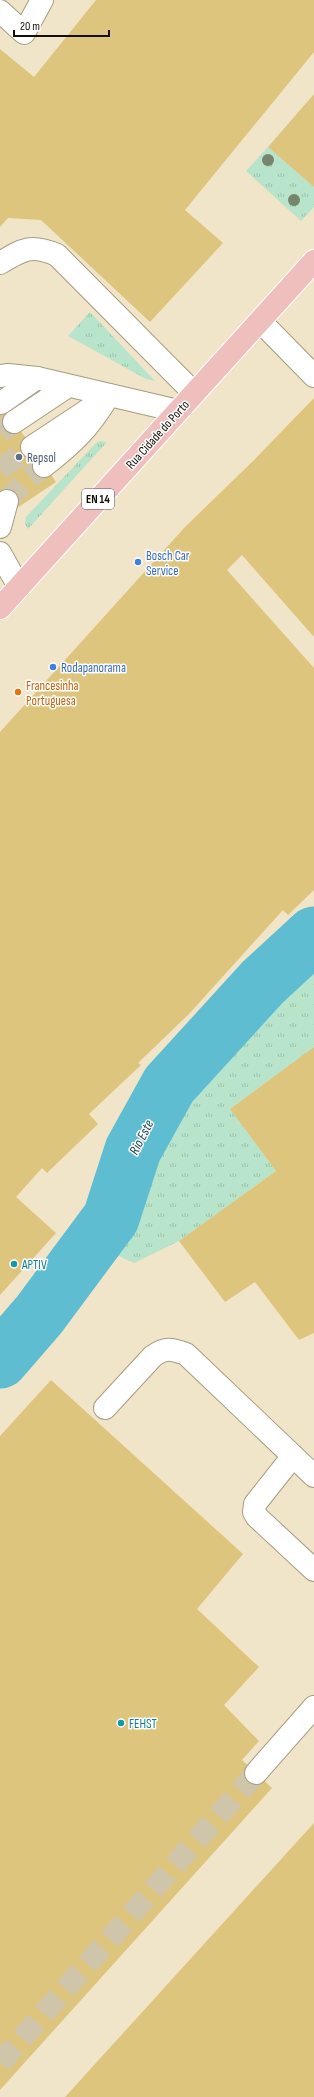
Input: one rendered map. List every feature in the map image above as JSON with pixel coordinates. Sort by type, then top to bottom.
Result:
[{"type":"main road","name":"Rua Cidade do Porto","points":[[0,608],[314,261]]},
{"type":"lane","points":[[0,11],[24,33],[42,0]]},
{"type":"lane","points":[[0,263],[19,251],[40,248],[57,255],[194,393]]},
{"type":"lane","points":[[260,321],[314,376]]},
{"type":"lane","points":[[0,376],[8,374],[37,378],[178,412]]},
{"type":"lane","points":[[1,403],[37,378]]},
{"type":"lane","points":[[14,422],[68,386]]},
{"type":"lane","points":[[32,447],[109,395]]},
{"type":"lane","points":[[44,466],[70,446],[92,423],[109,395]]},
{"type":"lane","points":[[0,553],[19,587]]},
{"type":"lane","points":[[105,1408],[153,1356],[162,1350],[175,1350],[186,1354],[314,1476]]},
{"type":"lane","points":[[293,1456],[255,1504],[254,1512],[257,1517],[314,1570]]},
{"type":"lane","points":[[256,1773],[314,1707]]},
{"type":"green space","points":[[268,147],[314,187],[314,207],[301,221],[246,171]]},
{"type":"green space","points":[[90,312],[155,381],[146,379],[68,336]]},
{"type":"green space","points":[[97,442],[107,442],[28,529],[25,524],[26,517]]},
{"type":"green space","points":[[314,956],[314,1047],[230,1109],[276,1171],[179,1241],[134,1263],[110,1252],[136,1218],[148,1148],[180,1090],[252,1010]]},
{"type":"building","points":[[96,0],[314,0],[314,52],[185,210],[223,243],[150,322],[41,220],[8,218],[0,227],[0,49],[34,77]]},
{"type":"building","points":[[314,94],[314,187],[268,147]]},
{"type":"building","points":[[314,398],[314,637],[242,555],[227,570],[314,668],[314,890],[288,915],[283,910],[189,1014],[138,1063],[141,1065],[89,1114],[98,1124],[47,1173],[42,1168],[16,1197],[56,1233],[0,1295],[0,732],[185,527],[253,461]]},
{"type":"building","name":"Repsol","points":[[0,401],[56,482],[14,510],[0,490]]},
{"type":"building","points":[[314,1047],[314,1333],[299,1340],[255,1282],[225,1302],[179,1241],[276,1171],[230,1109]]},
{"type":"building","name":"FEHST","points":[[51,1380],[243,1554],[197,1609],[259,1667],[224,1705],[259,1741],[242,1760],[272,1788],[0,2090],[0,1436]]},
{"type":"building","points":[[314,1823],[314,2097],[65,2097]]},
{"type":"waterway","name":"Rio Este","points":[[0,1360],[39,1315],[111,1218],[133,1150],[169,1085],[263,982],[314,935]]},
{"type":"tunnel","points":[[0,432],[14,422]]},
{"type":"tunnel","points":[[0,469],[32,447]]},
{"type":"tunnel","points":[[7,501],[24,482],[44,466]]},
{"type":"tunnel","points":[[0,2063],[256,1773]]},
{"type":"place","name":"Repsol","points":[[19,457]]},
{"type":"place","name":"Bosch Car Service","points":[[138,562]]},
{"type":"place","name":"Rodapanorama","points":[[53,667]]},
{"type":"place","name":"Francesinha Portuguesa","points":[[18,692]]},
{"type":"place","name":"APTIV","points":[[14,1264]]},
{"type":"place","name":"FEHST","points":[[121,1723]]}]
